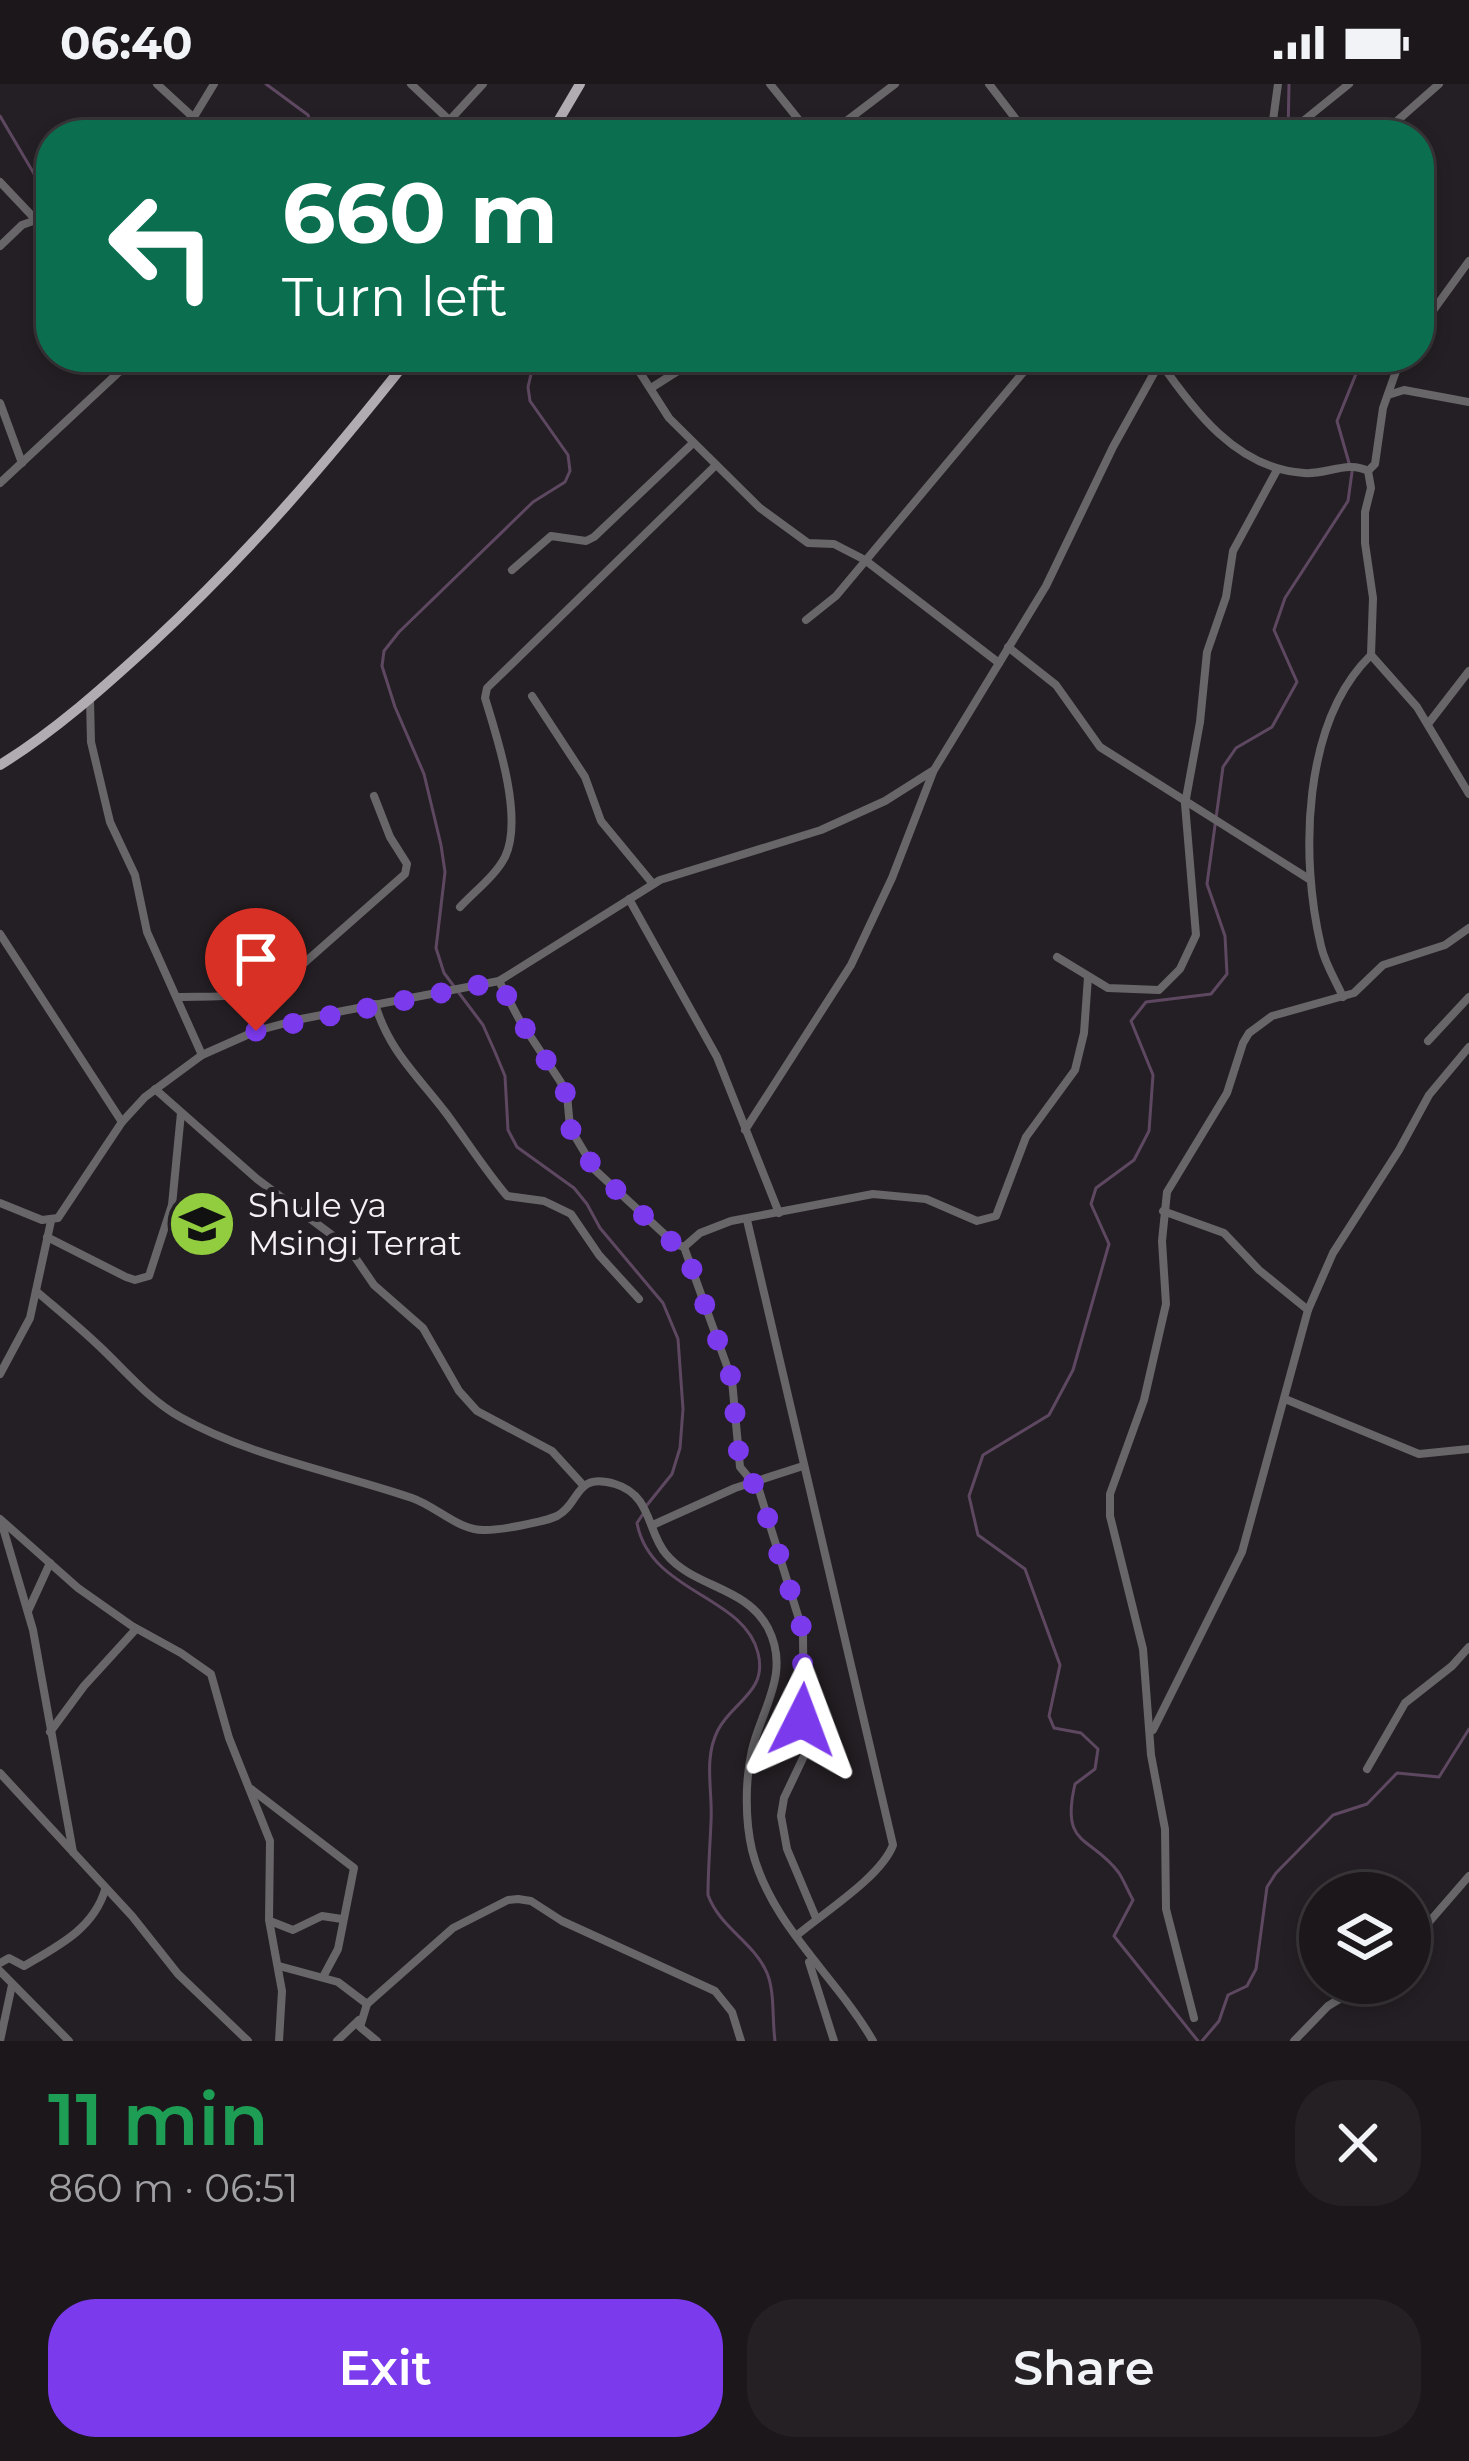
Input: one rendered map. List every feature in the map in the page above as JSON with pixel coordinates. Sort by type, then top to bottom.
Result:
[{"type":"main road","points":[[559,120],[580,84]]},
{"type":"main road","points":[[0,764],[90,698],[274,523],[398,372]]},
{"type":"street","points":[[157,84],[195,118],[214,84]]},
{"type":"street","points":[[411,84],[448,119],[483,84]]},
{"type":"street","points":[[770,84],[799,120]]},
{"type":"street","points":[[848,120],[896,84]]},
{"type":"street","points":[[989,84],[1017,120]]},
{"type":"street","points":[[1273,120],[1277,84]]},
{"type":"street","points":[[1306,120],[1349,84]]},
{"type":"street","points":[[1398,120],[1439,84]]},
{"type":"street","points":[[0,182],[36,220],[22,225],[0,247]]},
{"type":"street","points":[[1434,309],[1469,261]]},
{"type":"street","points":[[0,483],[119,372]]},
{"type":"street","points":[[640,372],[669,418],[760,508],[808,543],[834,544],[865,560],[999,663]]},
{"type":"street","points":[[651,388],[676,372]]},
{"type":"street","points":[[806,620],[836,596],[1023,372]]},
{"type":"street","points":[[745,1130],[851,965],[934,770],[1046,586],[1153,372]]},
{"type":"street","points":[[1168,372],[1219,433],[1277,470],[1321,473],[1357,465],[1368,471]]},
{"type":"street","points":[[1368,471],[1381,443],[1395,372]]},
{"type":"street","points":[[1387,396],[1404,390],[1469,402]]},
{"type":"street","points":[[0,403],[22,464]]},
{"type":"street","points":[[512,570],[551,536],[586,541],[594,537],[692,444]]},
{"type":"street","points":[[460,907],[502,862],[509,840],[506,765],[485,698],[487,688],[716,465]]},
{"type":"street","points":[[1057,957],[1108,988],[1159,990],[1190,952],[1196,929],[1185,804],[1207,652],[1226,597],[1232,551],[1277,470]]},
{"type":"street","points":[[1368,471],[1371,488],[1365,528],[1373,598],[1371,655],[1429,724],[1469,794]]},
{"type":"street","points":[[1008,647],[1056,685],[1100,747],[1309,879]]},
{"type":"street","points":[[1343,997],[1322,951],[1309,879],[1310,817],[1317,764],[1339,698],[1351,675],[1371,655]]},
{"type":"street","points":[[1429,724],[1469,670]]},
{"type":"street","points":[[532,696],[585,777],[601,820],[652,884]]},
{"type":"street","points":[[90,698],[91,742],[110,822],[135,875],[147,932],[202,1055]]},
{"type":"street","points":[[0,1375],[20,1340],[51,1221],[64,1212],[122,1121],[154,1089],[202,1055],[256,1031],[499,981],[652,884],[690,868],[821,830],[934,770]]},
{"type":"street","points":[[910,785],[919,809]]},
{"type":"street","points":[[177,997],[268,991],[405,874],[408,867],[374,796]]},
{"type":"street","points":[[629,898],[717,1057],[779,1213]]},
{"type":"street","points":[[1194,2018],[1166,1910],[1165,1829],[1154,1780],[1143,1649],[1115,1545],[1110,1494],[1144,1400],[1166,1304],[1163,1211],[1167,1192],[1227,1093],[1250,1033],[1288,1010],[1354,993],[1383,965],[1445,945],[1469,928]]},
{"type":"street","points":[[0,934],[122,1121]]},
{"type":"street","points":[[684,1247],[717,1226],[873,1194],[926,1199],[976,1221],[996,1216],[1026,1137],[1075,1070],[1084,1033],[1088,977]]},
{"type":"street","points":[[499,981],[560,1081],[570,1128],[595,1170],[674,1244],[684,1247]]},
{"type":"street","points":[[1428,1042],[1469,997]]},
{"type":"street","points":[[375,1004],[383,1032],[405,1067],[507,1196],[544,1201],[571,1214],[599,1255],[639,1298]]},
{"type":"street","points":[[1152,1731],[1242,1552],[1308,1310],[1334,1253],[1429,1095],[1469,1047]]},
{"type":"street","points":[[154,1089],[257,1179],[347,1247],[374,1285],[423,1328],[459,1391],[477,1411],[552,1451],[584,1485]]},
{"type":"street","points":[[47,1238],[126,1277],[149,1276],[172,1205],[181,1112]]},
{"type":"street","points":[[0,1203],[51,1221]]},
{"type":"street","points":[[1163,1211],[1231,1238],[1259,1270],[1308,1310]]},
{"type":"street","points":[[747,1220],[892,1845],[880,1864],[796,1936]]},
{"type":"street","points":[[684,1247],[732,1380],[740,1468],[754,1482],[784,1563],[806,1648],[804,1756],[784,1798],[782,1816],[788,1850],[816,1918]]},
{"type":"street","points":[[36,1291],[176,1414],[293,1462],[427,1503],[468,1528],[483,1531],[554,1517],[584,1485],[596,1481],[622,1486],[655,1524],[665,1554],[694,1575],[736,1594],[767,1627],[777,1678],[751,1757],[752,1850],[766,1885],[808,1957],[852,2006],[873,2041]]},
{"type":"street","points":[[1285,1399],[1419,1454],[1469,1449]]},
{"type":"street","points":[[655,1524],[803,1466]]},
{"type":"street","points":[[1,1520],[136,1629],[211,1674],[229,1738],[270,1841],[269,1920],[282,2013],[279,2041]]},
{"type":"street","points":[[1,1520],[43,1675],[74,1854]]},
{"type":"street","points":[[28,1611],[50,1563]]},
{"type":"street","points":[[50,1732],[136,1629]]},
{"type":"street","points":[[1367,1769],[1405,1703],[1469,1647]]},
{"type":"street","points":[[0,1773],[178,1975],[248,2041]]},
{"type":"street","points":[[250,1787],[352,1866],[338,1949],[323,1977]]},
{"type":"street","points":[[1431,1920],[1469,1876]]},
{"type":"street","points":[[69,2041],[0,1967],[9,1958],[24,1966],[52,1950],[92,1920],[106,1889]]},
{"type":"street","points":[[337,2041],[360,2019],[367,2004],[454,1928],[508,1900],[524,1900],[716,1990],[732,2012],[741,2041]]},
{"type":"street","points":[[269,1920],[293,1930],[322,1916],[342,1919]]},
{"type":"street","points":[[808,1957],[834,2041]]},
{"type":"street","points":[[278,1966],[323,1977],[367,2004]]},
{"type":"street","points":[[0,2041],[13,1984]]},
{"type":"street","points":[[1294,2041],[1331,2004]]},
{"type":"street","points":[[360,2019],[364,2032],[377,2041]]},
{"type":"waterway","points":[[266,84],[310,120]]},
{"type":"waterway","points":[[1288,120],[1289,84]]},
{"type":"waterway","points":[[0,116],[36,177]]},
{"type":"waterway","points":[[532,372],[530,401],[568,455],[570,471],[565,482],[533,502],[399,632],[384,651],[382,666],[424,774],[441,845],[445,872],[436,948],[444,973],[483,1025],[505,1076],[508,1130],[517,1147],[574,1188],[600,1228],[663,1303],[678,1339],[683,1409],[680,1448],[672,1474],[647,1505]]},
{"type":"waterway","points":[[1349,463],[1337,421],[1357,372]]},
{"type":"waterway","points":[[1198,2041],[1114,1936],[1133,1900],[1119,1873],[1081,1838],[1072,1820],[1075,1784],[1095,1769],[1098,1749],[1081,1733],[1054,1728],[1049,1716],[1060,1665],[1025,1569],[978,1535],[969,1496],[983,1455],[1049,1415],[1073,1370],[1109,1244],[1091,1204],[1096,1188],[1134,1160],[1149,1131],[1153,1075],[1131,1021],[1146,1002],[1211,994],[1227,974],[1225,936],[1207,884],[1223,767],[1236,748],[1272,727],[1297,682],[1274,630],[1285,598],[1348,501],[1352,472]]},
{"type":"waterway","points":[[643,1514],[637,1523],[659,1565],[735,1618],[758,1653],[758,1678],[713,1741],[708,1895],[720,1917],[767,1973],[775,2041]]},
{"type":"waterway","points":[[1202,2041],[1219,2021],[1228,1995],[1247,1986],[1256,1969],[1267,1887],[1276,1873],[1333,1815],[1367,1804],[1397,1773],[1439,1777],[1469,1729]]},
{"type":"place","name":"Shule ya Msingi Terrat","points":[[202,1224]]},
{"type":"route","points":[[256,1031],[499,981],[560,1081],[570,1128],[595,1170],[674,1244],[684,1247],[732,1380],[740,1468],[759,1490],[803,1632],[802,1720]]}]
